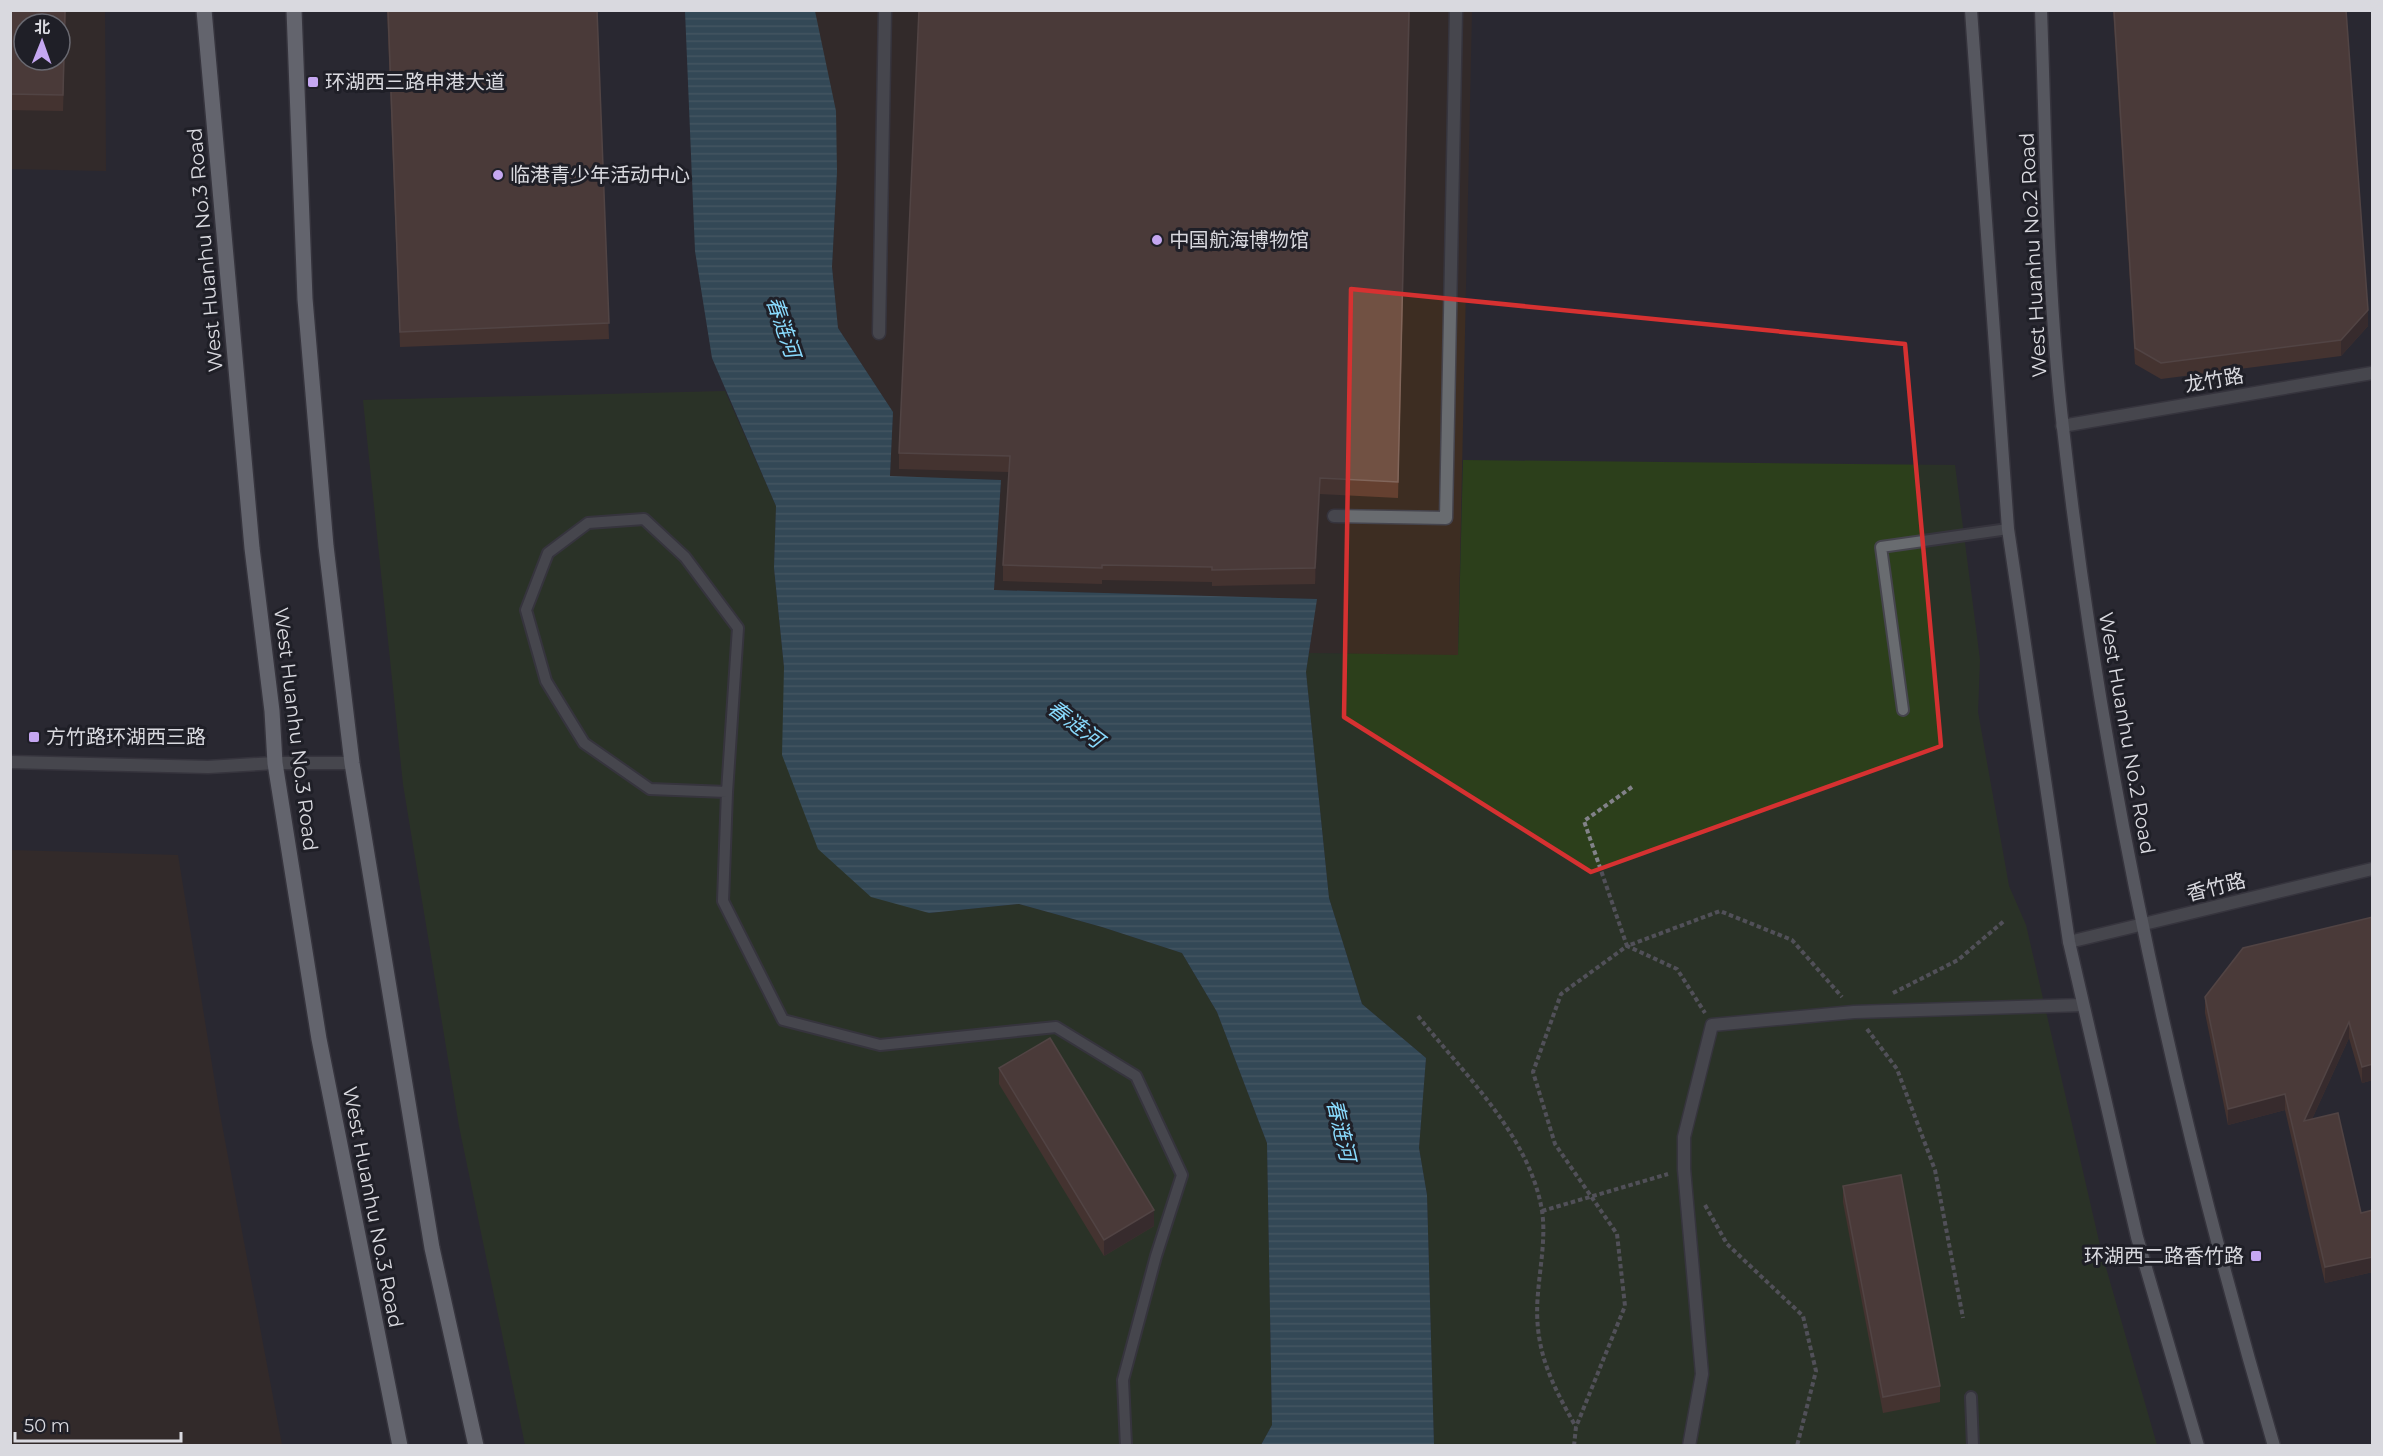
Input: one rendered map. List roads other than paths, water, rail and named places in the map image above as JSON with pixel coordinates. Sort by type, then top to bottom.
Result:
[{"type":"main road","name":"West Huanhu No.3 Road","points":[[204,10],[252,548],[272,711],[275,763],[319,1039],[399,1446]]},
{"type":"main road","points":[[294,10],[306,310],[326,546],[352,763],[432,1248],[476,1446]]},
{"type":"main road","points":[[1971,10],[2008,529],[2069,942],[2137,1237],[2198,1446]]},
{"type":"main road","name":"West Huanhu No.2 Road","points":[[2041,10],[2053,287],[2062,426],[2098,696],[2142,925],[2191,1136],[2274,1446]]},
{"type":"street","points":[[879,333],[885,10]]},
{"type":"street","points":[[1334,516],[1446,518],[1456,10]]},
{"type":"street","name":"龙竹路","points":[[2062,426],[2373,373]]},
{"type":"street","points":[[10,762],[208,767],[275,763],[352,763]]},
{"type":"street","name":"香竹路","points":[[2069,942],[2373,869]]},
{"type":"street","points":[[1689,1446],[1702,1374],[1684,1169],[1684,1137],[1712,1025],[1854,1012],[2084,1005]]},
{"type":"lane","points":[[727,792],[650,789],[585,743],[546,681],[526,610],[548,553],[588,522],[644,519],[685,557],[738,628],[727,792],[723,901],[783,1020],[880,1045],[1056,1027],[1136,1076],[1182,1175],[1156,1256],[1123,1380],[1126,1446]]},
{"type":"lane","points":[[1903,710],[1881,547],[2008,529]]},
{"type":"lane","points":[[1971,1397],[1973,1446]]},
{"type":"water","name":"春涟河","points":[[685,11],[815,11],[836,111],[837,172],[832,267],[838,328],[893,412],[890,476],[1001,480],[994,590],[1317,599],[1306,672],[1329,898],[1362,1004],[1426,1058],[1419,1148],[1427,1195],[1434,1445],[1261,1445],[1272,1425],[1267,1143],[1217,1012],[1182,953],[1102,927],[1019,904],[929,913],[871,897],[818,849],[782,755],[784,667],[774,568],[776,506],[712,358],[695,251]]},
{"type":"place","name":"环湖西三路申港大道","points":[[313,82]]},
{"type":"place","name":"临港青少年活动中心","points":[[498,175]]},
{"type":"place","name":"中国航海博物馆","points":[[1157,240]]},
{"type":"place","name":"方竹路环湖西三路","points":[[34,737]]},
{"type":"place","name":"环湖西二路香竹路","points":[[2256,1256]]}]
